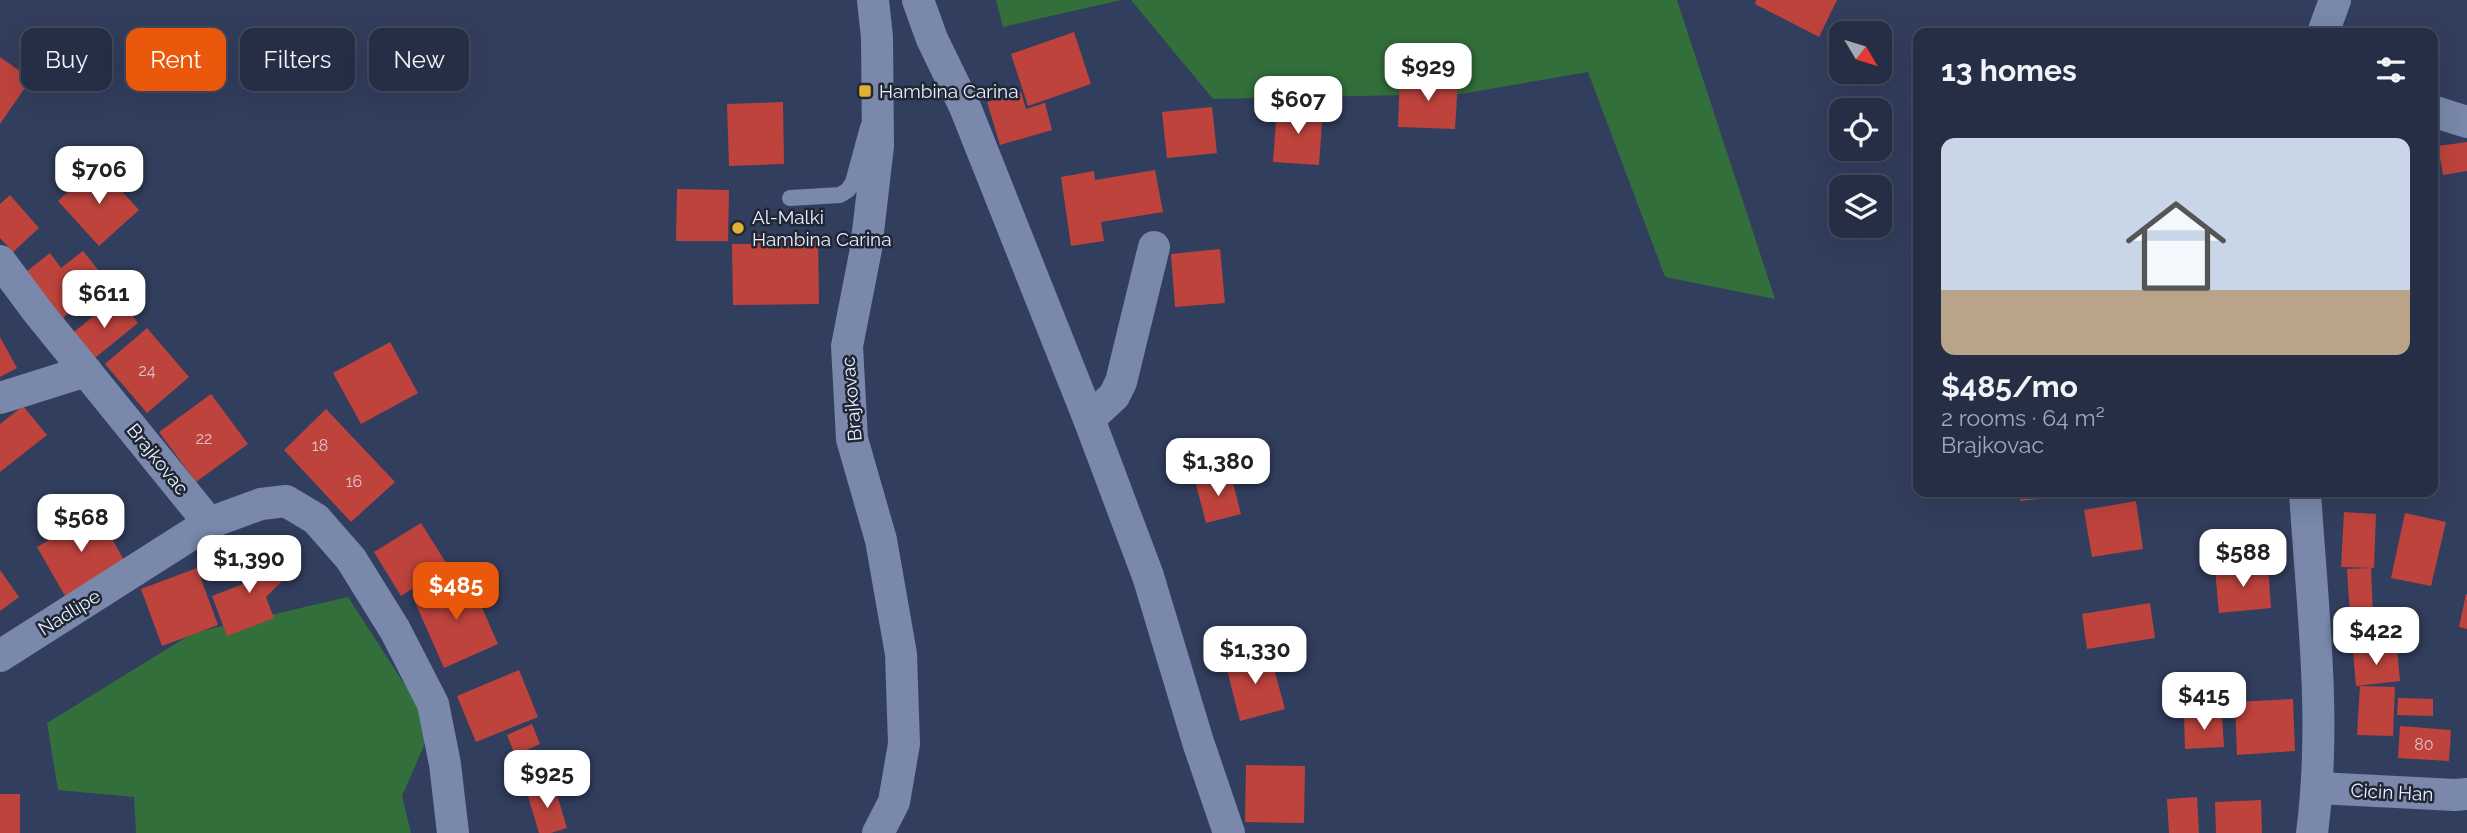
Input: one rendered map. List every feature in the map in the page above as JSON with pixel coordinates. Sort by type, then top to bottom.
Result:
[{"type":"street","name":"Brajkovac","points":[[873,0],[877,37],[878,146],[866,249],[847,346],[852,439],[881,540],[901,654],[904,744],[894,802],[878,833]]},
{"type":"street","points":[[918,0],[932,39],[965,107],[1149,576],[1198,742],[1229,833]]},
{"type":"street","points":[[2325,28],[2335,0]]},
{"type":"street","points":[[2438,113],[2467,122]]},
{"type":"street","points":[[1089,419],[1114,396],[1121,382],[1154,247]]},
{"type":"street","name":"Brajkovac","points":[[0,261],[10,289],[86,371],[209,523]]},
{"type":"street","points":[[0,398],[86,371]]},
{"type":"street","points":[[2305,497],[2317,680],[2318,788],[2312,833]]},
{"type":"street","points":[[209,523],[261,504],[286,501],[316,519],[351,559],[395,630],[433,704],[445,764],[453,833]]},
{"type":"street","name":"Nadlipe","points":[[0,656],[209,523]]},
{"type":"street","name":"Cicin Han","points":[[2318,788],[2455,796],[2467,794]]},
{"type":"lane","points":[[790,198],[840,195],[848,190],[853,182],[877,90]]},
{"type":"green space","points":[[996,0],[1121,0],[1003,27]]},
{"type":"green space","points":[[1131,0],[1677,0],[1775,299],[1665,277],[1588,72],[1461,94],[1213,99]]},
{"type":"green space","points":[[348,597],[432,727],[402,796],[411,833],[136,833],[134,797],[58,790],[47,723],[193,633]]},
{"type":"building","points":[[1756,0],[1837,0],[1819,37],[1755,4]]},
{"type":"building","points":[[1074,32],[1091,84],[1028,106],[1011,54]]},
{"type":"building","points":[[0,57],[21,72],[23,91],[0,124]]},
{"type":"building","points":[[1400,77],[1458,80],[1455,129],[1398,127]]},
{"type":"building","points":[[1021,92],[1026,109],[1045,103],[1052,130],[1000,145],[987,102]]},
{"type":"building","points":[[783,102],[784,164],[729,166],[727,104]]},
{"type":"building","points":[[1277,106],[1323,109],[1319,165],[1273,162]]},
{"type":"building","points":[[1212,107],[1217,153],[1167,158],[1162,112]]},
{"type":"building","points":[[2467,142],[2467,171],[2443,175],[2438,146]]},
{"type":"building","points":[[98,165],[139,210],[99,246],[58,201]]},
{"type":"building","points":[[1155,170],[1163,212],[1101,222],[1104,241],[1071,246],[1061,177],[1094,171],[1095,180]]},
{"type":"building","points":[[677,189],[729,190],[728,241],[676,241]]},
{"type":"building","points":[[10,195],[39,228],[13,252],[0,238],[0,204]]},
{"type":"building","points":[[818,234],[819,304],[733,305],[732,244],[756,244],[756,235]]},
{"type":"building","points":[[1220,249],[1225,303],[1175,307],[1171,254]]},
{"type":"building","points":[[83,251],[108,282],[59,321],[22,275],[50,253],[61,268]]},
{"type":"building","points":[[117,297],[138,323],[90,362],[69,336]]},
{"type":"building","points":[[147,328],[189,377],[147,413],[105,364]]},
{"type":"building","points":[[0,337],[17,368],[0,377]]},
{"type":"building","points":[[390,342],[418,393],[361,424],[333,373]]},
{"type":"building","points":[[211,394],[248,444],[196,482],[159,432]]},
{"type":"building","points":[[23,406],[47,435],[0,472],[0,424]]},
{"type":"building","points":[[326,409],[395,482],[351,522],[284,450]]},
{"type":"building","points":[[1230,472],[1241,514],[1206,523],[1195,481]]},
{"type":"building","points":[[2020,497],[2059,497],[2020,501]]},
{"type":"building","points":[[2136,501],[2143,549],[2092,557],[2084,510]]},
{"type":"building","points":[[97,512],[125,562],[65,596],[37,547]]},
{"type":"building","points":[[2344,512],[2376,514],[2374,568],[2341,567]]},
{"type":"building","points":[[2405,513],[2446,522],[2431,586],[2391,578]]},
{"type":"building","points":[[421,523],[448,566],[401,596],[374,552]]},
{"type":"building","points":[[255,547],[285,578],[266,597],[274,618],[227,636],[212,596],[248,582],[234,568]]},
{"type":"building","points":[[2268,565],[2271,608],[2219,613],[2215,569]]},
{"type":"building","points":[[197,568],[218,625],[162,646],[141,589]]},
{"type":"building","points":[[2371,568],[2373,615],[2350,616],[2347,569]]},
{"type":"building","points":[[0,570],[19,597],[0,611]]},
{"type":"building","points":[[468,576],[498,644],[444,668],[414,600]]},
{"type":"building","points":[[2467,594],[2467,629],[2459,627]]},
{"type":"building","points":[[2150,603],[2155,638],[2087,649],[2082,614]]},
{"type":"building","points":[[2396,614],[2400,645],[2353,650],[2349,619]]},
{"type":"building","points":[[2397,648],[2400,681],[2356,686],[2353,652]]},
{"type":"building","points":[[1269,650],[1285,709],[1240,721],[1225,662]]},
{"type":"building","points":[[519,670],[538,717],[476,742],[457,696]]},
{"type":"building","points":[[2360,686],[2395,687],[2393,736],[2357,735]]},
{"type":"building","points":[[2398,698],[2433,699],[2433,716],[2397,715]]},
{"type":"building","points":[[2293,699],[2295,751],[2237,755],[2235,702]]},
{"type":"building","points":[[2222,714],[2224,747],[2185,749],[2184,716]]},
{"type":"building","points":[[532,724],[540,744],[515,755],[507,735]]},
{"type":"building","points":[[2400,726],[2451,730],[2449,761],[2398,758]]},
{"type":"building","points":[[1246,765],[1305,766],[1304,823],[1245,822]]},
{"type":"building","points":[[554,785],[567,828],[551,833],[539,833],[527,793]]},
{"type":"building","points":[[0,794],[20,794],[20,833],[0,833]]},
{"type":"building","points":[[2197,797],[2199,833],[2169,833],[2167,799]]},
{"type":"building","points":[[2261,800],[2262,833],[2216,833],[2215,802]]},
{"type":"place","name":"Hambina Carina","points":[[865,91]]},
{"type":"place","name":"Al-Malki Hambina Carina","points":[[738,228]]}]
